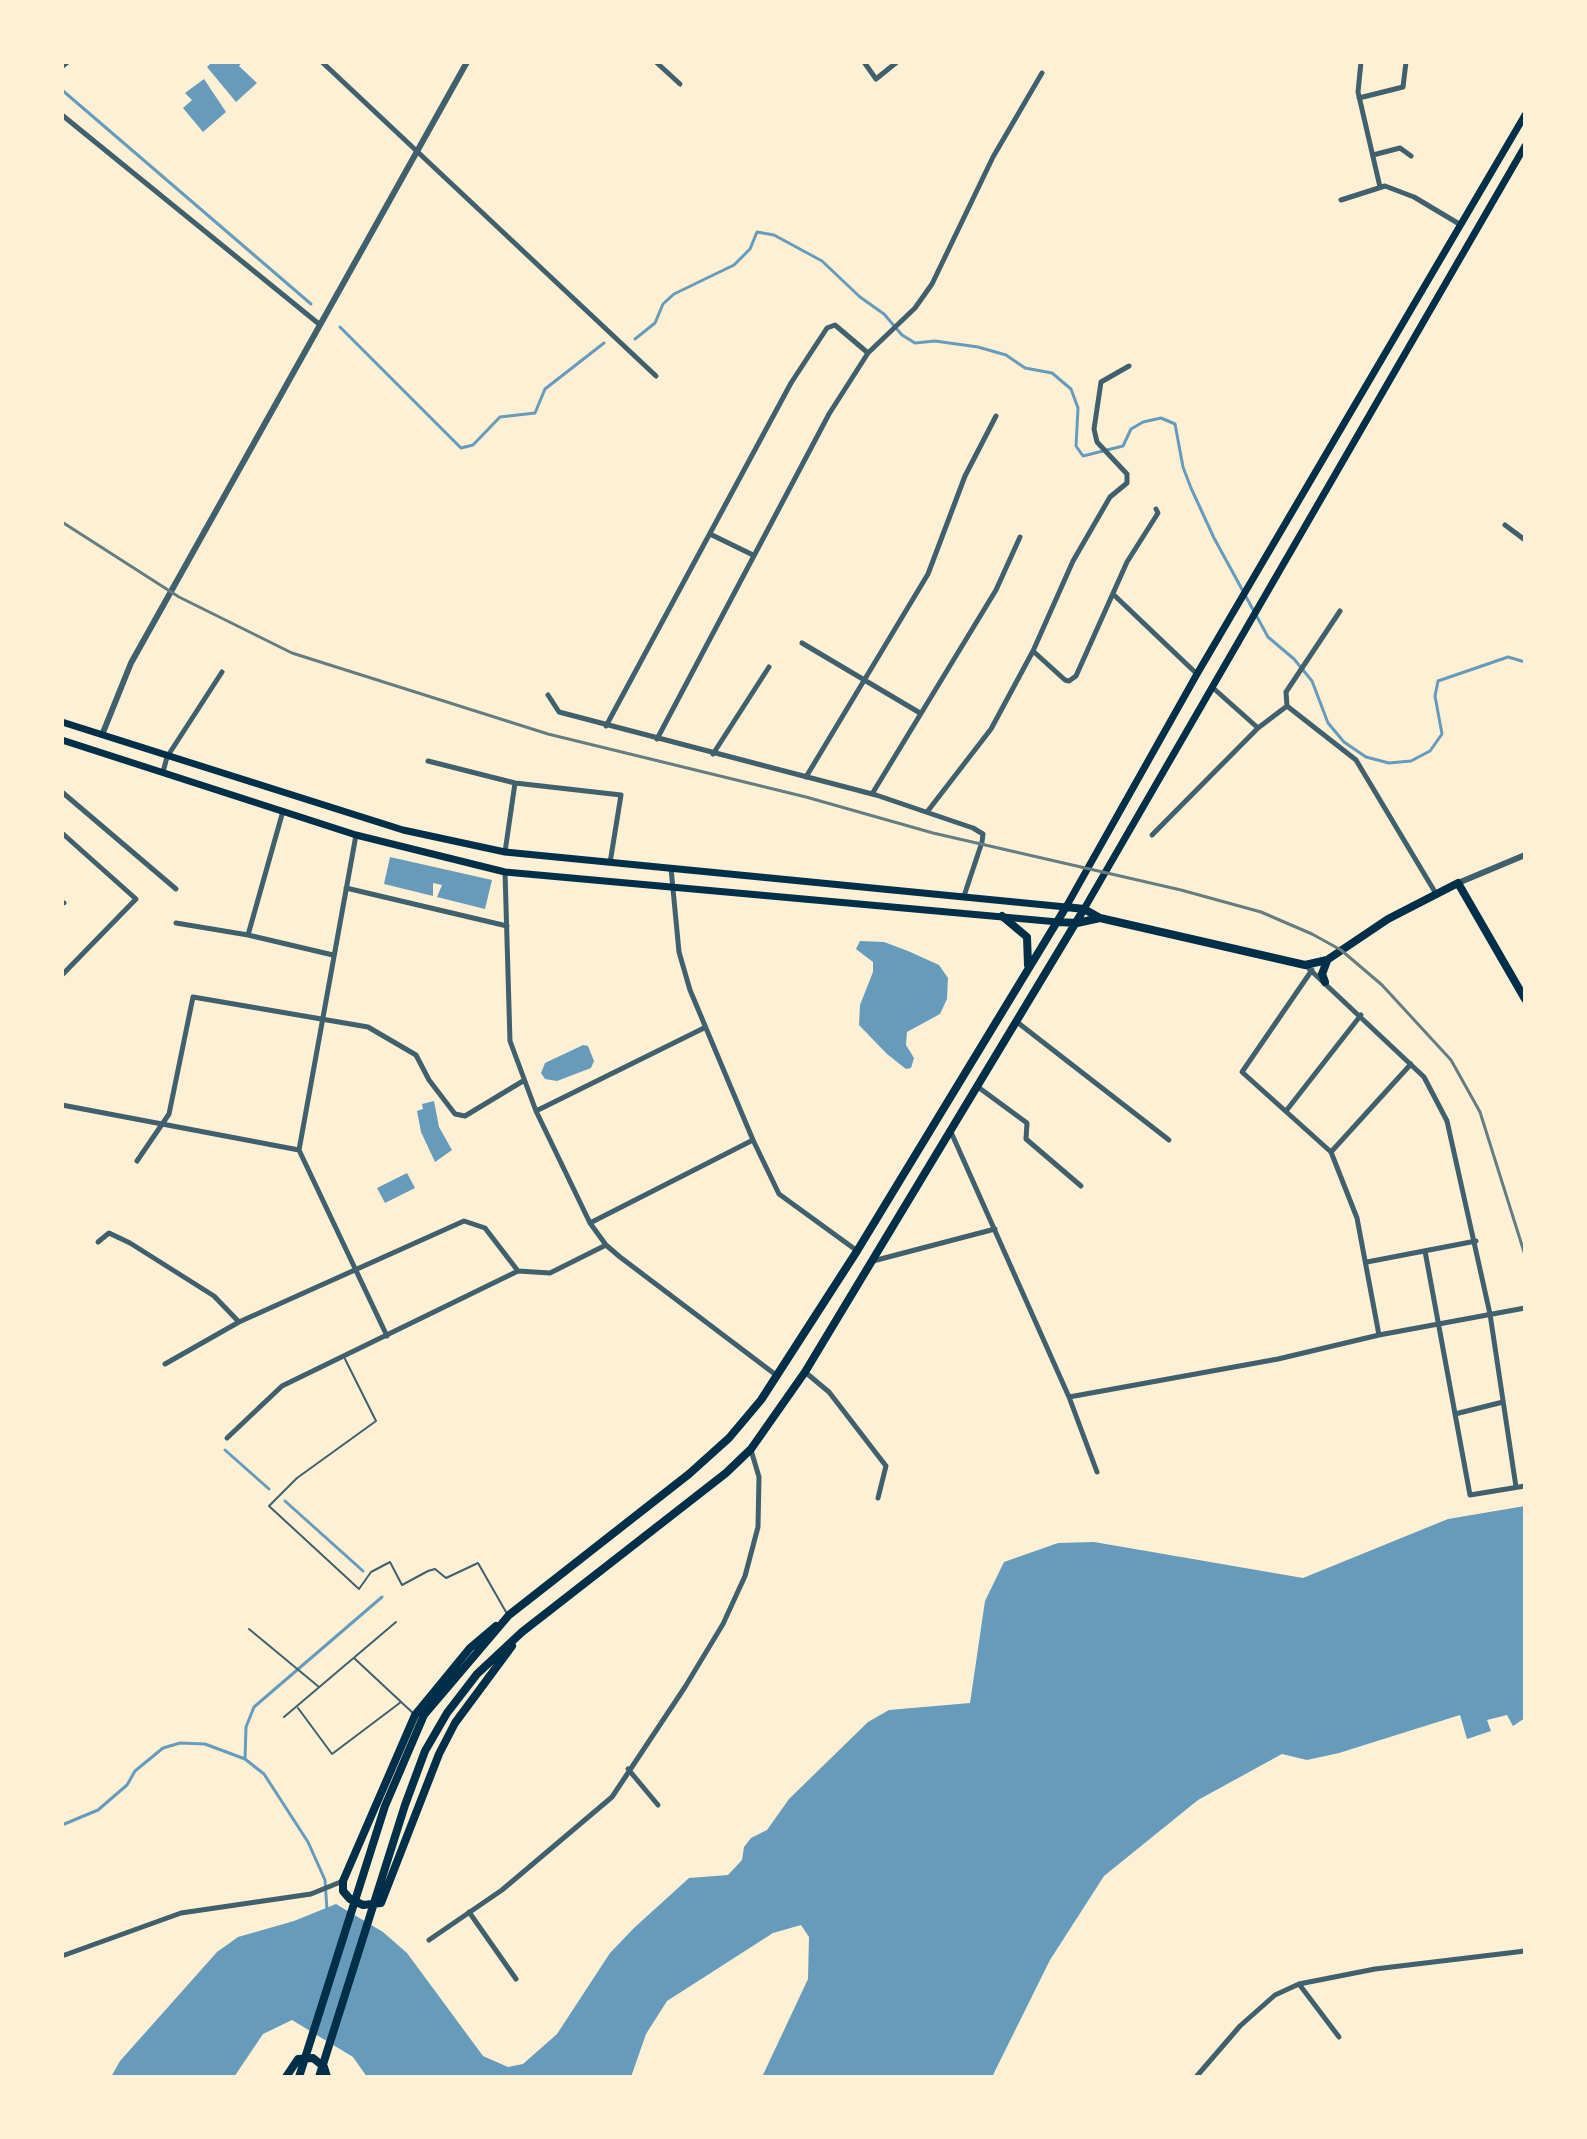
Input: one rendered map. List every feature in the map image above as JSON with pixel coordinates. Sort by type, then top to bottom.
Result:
[{"type":"main road","points":[[522,1632],[455,1723],[444,1744],[381,1903],[363,1905],[350,1899],[338,1883],[415,1715],[470,1648],[699,1465],[737,1428],[776,1375],[857,1251],[992,1024],[1058,922],[1197,674],[1525,115]]},
{"type":"main road","points":[[319,2077],[405,1805],[425,1751],[447,1713],[477,1674],[522,1632],[726,1473],[751,1449],[805,1372],[1077,923],[1115,852],[1525,146]]},
{"type":"main road","points":[[62,722],[403,830],[505,852],[1084,909],[1100,918],[1309,968],[1327,960],[1435,892],[1458,883],[1525,999]]},
{"type":"main road","points":[[64,740],[356,835],[505,872],[1058,922],[1077,923],[1100,918]]},
{"type":"main road","points":[[1100,844],[1115,852]]},
{"type":"main road","points":[[1002,916],[1027,937],[1027,970]]},
{"type":"main road","points":[[1325,982],[1322,974],[1327,960]]},
{"type":"main road","points":[[992,1024],[1009,1034]]},
{"type":"main road","points":[[299,2077],[385,1806],[424,1715],[509,1615]]},
{"type":"main road","points":[[286,2077],[298,2059],[313,2058],[324,2067],[327,2077]]},
{"type":"street","points":[[62,66],[67,62]]},
{"type":"street","points":[[322,62],[656,376]]},
{"type":"street","points":[[102,735],[131,663],[415,150],[467,62]]},
{"type":"street","points":[[656,62],[680,84]]},
{"type":"street","points":[[864,62],[876,79],[897,62]]},
{"type":"street","points":[[1361,62],[1359,98],[1380,187]]},
{"type":"street","points":[[1359,98],[1403,87],[1406,62]]},
{"type":"street","points":[[657,739],[829,414],[868,353],[904,318],[932,284],[993,157],[1042,73]]},
{"type":"street","points":[[62,115],[319,324]]},
{"type":"street","points":[[1373,155],[1400,148],[1411,156]]},
{"type":"street","points":[[1341,200],[1380,187],[1398,189],[1461,225]]},
{"type":"street","points":[[606,726],[791,383],[827,328],[835,325],[868,353]]},
{"type":"street","points":[[927,812],[991,729],[1033,651],[1073,561],[1110,497],[1127,483],[1127,474],[1097,442],[1094,429],[1101,382],[1129,366]]},
{"type":"street","points":[[806,777],[928,574],[965,476],[996,416]]},
{"type":"street","points":[[1033,651],[1069,681],[1076,676],[1127,562],[1158,513],[1156,509]]},
{"type":"street","points":[[1505,525],[1525,540]]},
{"type":"street","points":[[710,534],[753,555]]},
{"type":"street","points":[[872,794],[996,590],[1020,537]]},
{"type":"street","points":[[1114,595],[1197,674]]},
{"type":"street","points":[[1340,611],[1286,692],[1287,706],[1356,760],[1435,892]]},
{"type":"street","points":[[802,643],[920,713]]},
{"type":"street","points":[[713,754],[769,667]]},
{"type":"street","points":[[163,772],[167,757],[222,672]]},
{"type":"street","points":[[1211,687],[1258,728]]},
{"type":"street","points":[[548,695],[559,712],[872,794],[983,834],[964,896]]},
{"type":"street","points":[[1152,835],[1258,728],[1287,706]]},
{"type":"street","points":[[62,749],[64,740]]},
{"type":"street","points":[[428,761],[515,783],[621,795],[610,863]]},
{"type":"street","points":[[505,852],[515,783]]},
{"type":"street","points":[[62,792],[176,889]]},
{"type":"street","points":[[248,935],[284,810]]},
{"type":"street","points":[[62,833],[136,899],[62,975]]},
{"type":"street","points":[[356,835],[299,1150],[387,1336]]},
{"type":"street","points":[[1458,883],[1525,855]]},
{"type":"street","points":[[671,867],[670,887],[679,952],[704,1028],[779,1194],[857,1251]]},
{"type":"street","points":[[505,872],[510,1041],[536,1111],[590,1223],[606,1245],[776,1375]]},
{"type":"street","points":[[346,888],[507,926]]},
{"type":"street","points":[[176,923],[248,935],[333,955]]},
{"type":"street","points":[[1379,1335],[1357,1218],[1331,1152],[1242,1072],[1309,968],[1424,1077],[1447,1121],[1490,1314],[1516,1487]]},
{"type":"street","points":[[137,1161],[169,1114],[193,997],[368,1027],[416,1055],[429,1080],[455,1114],[465,1116],[523,1081]]},
{"type":"street","points":[[1286,1111],[1361,1015]]},
{"type":"street","points":[[1017,1022],[1169,1140]]},
{"type":"street","points":[[536,1111],[704,1028]]},
{"type":"street","points":[[1331,1152],[1411,1064]]},
{"type":"street","points":[[977,1087],[1027,1123],[1026,1139],[1081,1186]]},
{"type":"street","points":[[62,1105],[299,1150]]},
{"type":"street","points":[[951,1132],[1069,1397],[1097,1472]]},
{"type":"street","points":[[590,1223],[753,1140]]},
{"type":"street","points":[[165,1364],[239,1322],[464,1221],[485,1228],[518,1271]]},
{"type":"street","points":[[872,1261],[995,1229]]},
{"type":"street","points":[[98,1242],[109,1233],[130,1243],[214,1296],[239,1322]]},
{"type":"street","points":[[1366,1263],[1476,1241]]},
{"type":"street","points":[[227,1438],[282,1386],[345,1358],[518,1271],[550,1273],[606,1245]]},
{"type":"street","points":[[1425,1251],[1470,1495],[1525,1486]]},
{"type":"street","points":[[1069,1397],[1278,1359],[1437,1323],[1525,1308]]},
{"type":"street","points":[[805,1372],[829,1392],[886,1466],[878,1498]]},
{"type":"street","points":[[1455,1414],[1503,1402]]},
{"type":"street","points":[[429,1940],[469,1912],[612,1797],[723,1624],[745,1576],[758,1527],[759,1477],[751,1449]]},
{"type":"street","points":[[628,1769],[658,1805]]},
{"type":"street","points":[[62,1956],[181,1913],[311,1894],[338,1883]]},
{"type":"street","points":[[469,1912],[516,1979]]},
{"type":"street","points":[[1196,2077],[1240,2026],[1275,1995],[1299,1984],[1390,1967],[1525,1951]]},
{"type":"street","points":[[1299,1984],[1339,2037]]},
{"type":"lane","points":[[345,1358],[376,1421],[297,1478],[269,1506],[359,1589],[371,1572],[390,1562],[402,1585],[428,1571],[435,1569],[446,1578],[478,1563],[509,1615]]},
{"type":"lane","points":[[284,1717],[396,1622]]},
{"type":"lane","points":[[249,1629],[320,1688]]},
{"type":"lane","points":[[354,1658],[415,1715]]},
{"type":"lane","points":[[298,1707],[332,1754],[401,1702]]},
{"type":"water","points":[[212,62],[242,62],[239,66],[257,83],[236,102],[207,67]]},
{"type":"water","points":[[204,79],[226,112],[203,132],[183,108],[192,100],[185,93]]},
{"type":"water","points":[[390,857],[492,880],[485,909],[437,897],[442,885],[433,883],[433,896],[384,884]]},
{"type":"water","points":[[860,941],[884,942],[908,951],[939,965],[948,978],[947,999],[940,1014],[907,1032],[906,1045],[914,1058],[911,1068],[906,1069],[887,1054],[859,1025],[860,1005],[873,972],[873,962],[856,949]]},
{"type":"water","points":[[583,1045],[588,1046],[594,1061],[591,1068],[557,1081],[545,1079],[541,1073],[545,1063]]},
{"type":"water","points":[[434,1101],[439,1127],[452,1150],[435,1162],[421,1132],[417,1111],[423,1109],[422,1104]]},
{"type":"water","points":[[407,1173],[415,1188],[385,1203],[377,1188]]},
{"type":"water","points":[[1525,1506],[1525,1718],[1513,1726],[1507,1715],[1487,1720],[1491,1731],[1467,1739],[1460,1715],[1339,1753],[1307,1760],[1282,1754],[1198,1800],[1104,1876],[1050,1960],[992,2077],[762,2077],[808,1979],[809,1937],[801,1925],[773,1933],[667,2001],[646,2034],[631,2077],[367,2077],[353,2057],[292,2020],[263,2034],[234,2077],[111,2077],[120,2061],[217,1952],[238,1937],[294,1921],[336,1904],[383,1932],[407,1953],[483,2056],[508,2067],[523,2064],[557,2034],[610,1953],[634,1928],[689,1878],[728,1875],[742,1860],[744,1847],[751,1838],[767,1830],[789,1799],[868,1722],[889,1710],[970,1703],[985,1601],[1004,1562],[1058,1543],[1094,1542],[1303,1578],[1448,1519]]},
{"type":"waterway","points":[[62,90],[311,304]]},
{"type":"waterway","points":[[635,339],[655,323],[663,304],[674,294],[734,265],[750,249],[757,232],[774,235],[822,261],[860,297],[884,314],[902,335],[915,343],[935,341],[978,347],[1006,355],[1025,368],[1052,373],[1071,389],[1078,408],[1076,446],[1083,456],[1123,446],[1131,429],[1143,422],[1161,418],[1175,424],[1183,467],[1191,488],[1214,538],[1268,637],[1294,659],[1312,681],[1328,723],[1344,742],[1366,757],[1389,763],[1411,761],[1430,751],[1442,734],[1435,696],[1438,681],[1508,657],[1525,662]]},
{"type":"waterway","points":[[340,327],[461,448],[473,445],[500,417],[535,413],[545,389],[604,343]]},
{"type":"waterway","points":[[225,1450],[269,1489]]},
{"type":"waterway","points":[[285,1501],[363,1571]]},
{"type":"waterway","points":[[245,1759],[246,1727],[254,1707],[382,1597]]},
{"type":"waterway","points":[[62,1825],[98,1810],[127,1785],[135,1771],[163,1748],[180,1743],[205,1744],[245,1759],[264,1774],[308,1842],[325,1880],[327,1910]]},
{"type":"railway","points":[[62,522],[179,597],[292,653],[548,734],[806,797],[933,833],[1181,890],[1261,912],[1312,934],[1341,950],[1382,985],[1451,1060],[1480,1112],[1525,1255]]}]
